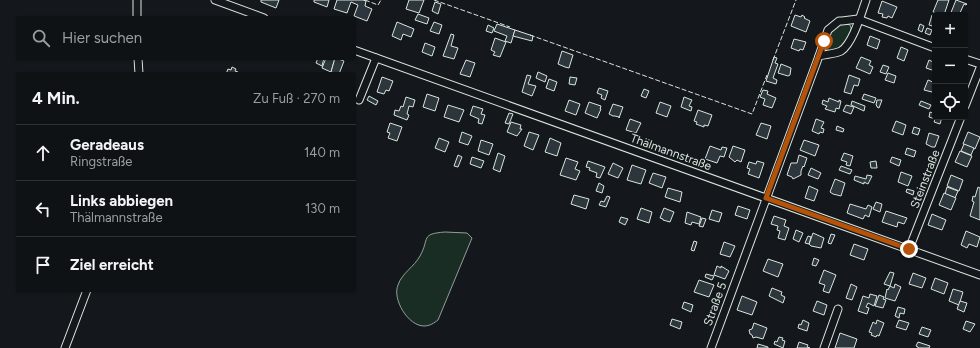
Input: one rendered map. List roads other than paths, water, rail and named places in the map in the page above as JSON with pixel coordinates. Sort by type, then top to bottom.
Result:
[{"type":"street","points":[[137,0],[137,16]]},
{"type":"street","points":[[215,0],[259,16]]},
{"type":"street","points":[[819,56],[840,52],[848,45],[853,37],[866,0]]},
{"type":"street","points":[[858,20],[932,47]]},
{"type":"street","name":"Straße 5","points":[[711,348],[828,30],[838,22],[858,20]]},
{"type":"street","name":"Thälmannstraße","points":[[356,51],[980,275]]},
{"type":"street","points":[[359,100],[376,58]]},
{"type":"street","points":[[968,59],[980,64]]},
{"type":"street","points":[[138,60],[139,72]]},
{"type":"street","points":[[968,98],[980,68]]},
{"type":"street","name":"Steinstraße","points":[[909,249],[960,120]]},
{"type":"street","points":[[65,348],[86,292]]},
{"type":"street","points":[[824,348],[838,309]]}]
